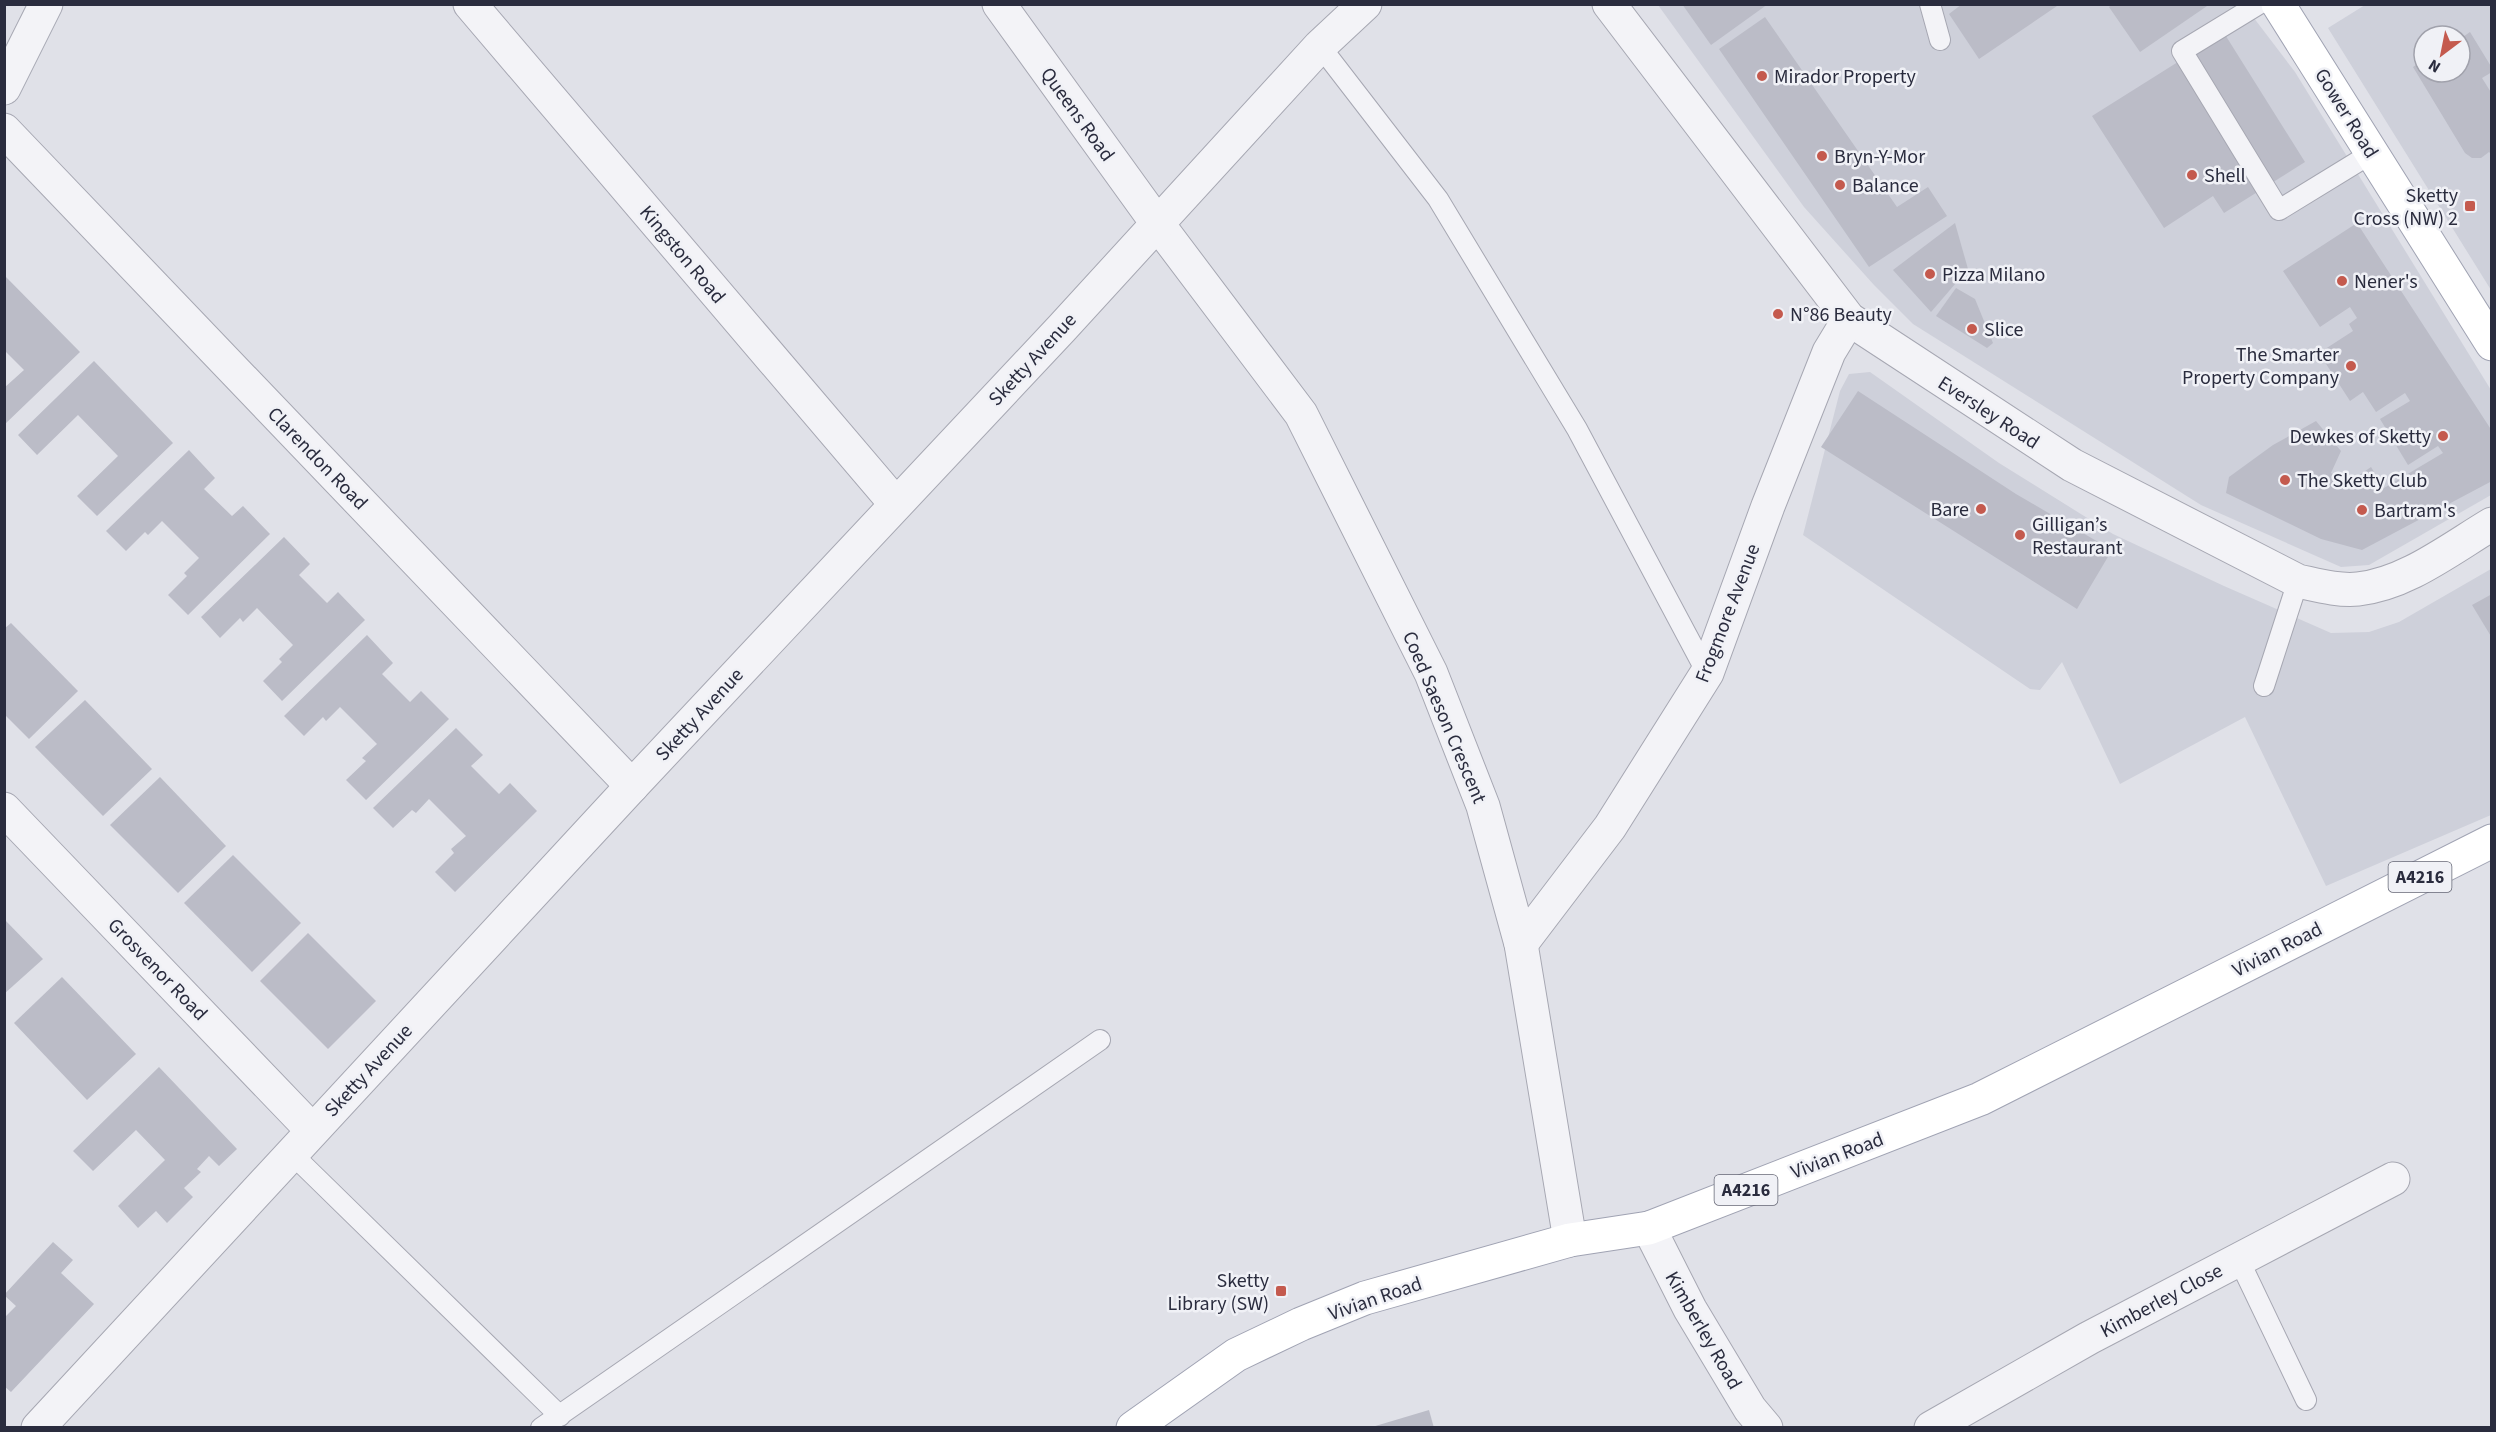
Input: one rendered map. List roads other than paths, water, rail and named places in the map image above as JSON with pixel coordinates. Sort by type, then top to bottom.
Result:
[{"type":"main road","name":"Gower Road","points":[[2278,4],[2492,344]]},
{"type":"main road","name":"Vivian Road","points":[[1133,1428],[1236,1355],[1301,1324],[1365,1298],[1570,1240],[1649,1228],[1980,1099],[2492,841]]},
{"type":"street","points":[[4,88],[46,4]]},
{"type":"street","name":"Kingston Road","points":[[470,4],[895,503]]},
{"type":"street","name":"Queens Road","points":[[999,4],[1157,222]]},
{"type":"street","name":"Sketty Avenue","points":[[38,1428],[895,503],[1062,328],[1320,46],[1365,4]]},
{"type":"street","name":"Eversley Road","points":[[1609,4],[1849,319],[2072,465],[2298,580],[2326,587],[2355,589],[2384,585],[2492,524]]},
{"type":"street","name":"Clarendon Road","points":[[4,130],[632,786]]},
{"type":"street","name":"Coed Saeson Crescent","points":[[1157,222],[1301,414],[1431,673],[1483,806],[1521,944],[1570,1240]]},
{"type":"street","name":"Frogmore Avenue","points":[[1521,944],[1610,827],[1707,673],[1768,506],[1829,352],[1849,319]]},
{"type":"street","name":"Grosvenor Road","points":[[4,809],[301,1142]]},
{"type":"street","name":"Kimberley Close","points":[[1931,1428],[2089,1338],[2393,1179]]},
{"type":"street","name":"Kimberley Road","points":[[1649,1228],[1690,1309],[1750,1409],[1766,1428]]},
{"type":"lane","points":[[1930,4],[1940,40]]},
{"type":"lane","points":[[2259,4],[2182,51],[2279,210],[2372,153]]},
{"type":"lane","points":[[1320,46],[1438,199],[1577,429],[1707,673]]},
{"type":"lane","points":[[2264,686],[2298,580]]},
{"type":"lane","points":[[541,1428],[1101,1040]]},
{"type":"lane","points":[[301,1142],[560,1416]]},
{"type":"lane","points":[[2239,1260],[2306,1400]]},
{"type":"place","name":"Mirador Property","points":[[1762,76]]},
{"type":"place","name":"Bryn-Y-Mor","points":[[1822,156]]},
{"type":"place","name":"Shell","points":[[2192,175]]},
{"type":"place","name":"Balance","points":[[1840,185]]},
{"type":"place","name":"Sketty Cross (NW) 2","points":[[2470,206]]},
{"type":"place","name":"Pizza Milano","points":[[1930,274]]},
{"type":"place","name":"Nener's","points":[[2342,281]]},
{"type":"place","name":"N°86 Beauty","points":[[1778,314]]},
{"type":"place","name":"Slice","points":[[1972,329]]},
{"type":"place","name":"The Smarter Property Company","points":[[2351,366]]},
{"type":"place","name":"Dewkes of Sketty","points":[[2443,436]]},
{"type":"place","name":"The Sketty Club","points":[[2285,480]]},
{"type":"place","name":"Bare","points":[[1981,509]]},
{"type":"place","name":"Bartram's","points":[[2362,510]]},
{"type":"place","name":"Gilligan’s Restaurant","points":[[2020,535]]},
{"type":"place","name":"Sketty Library (SW)","points":[[1281,1291]]}]
